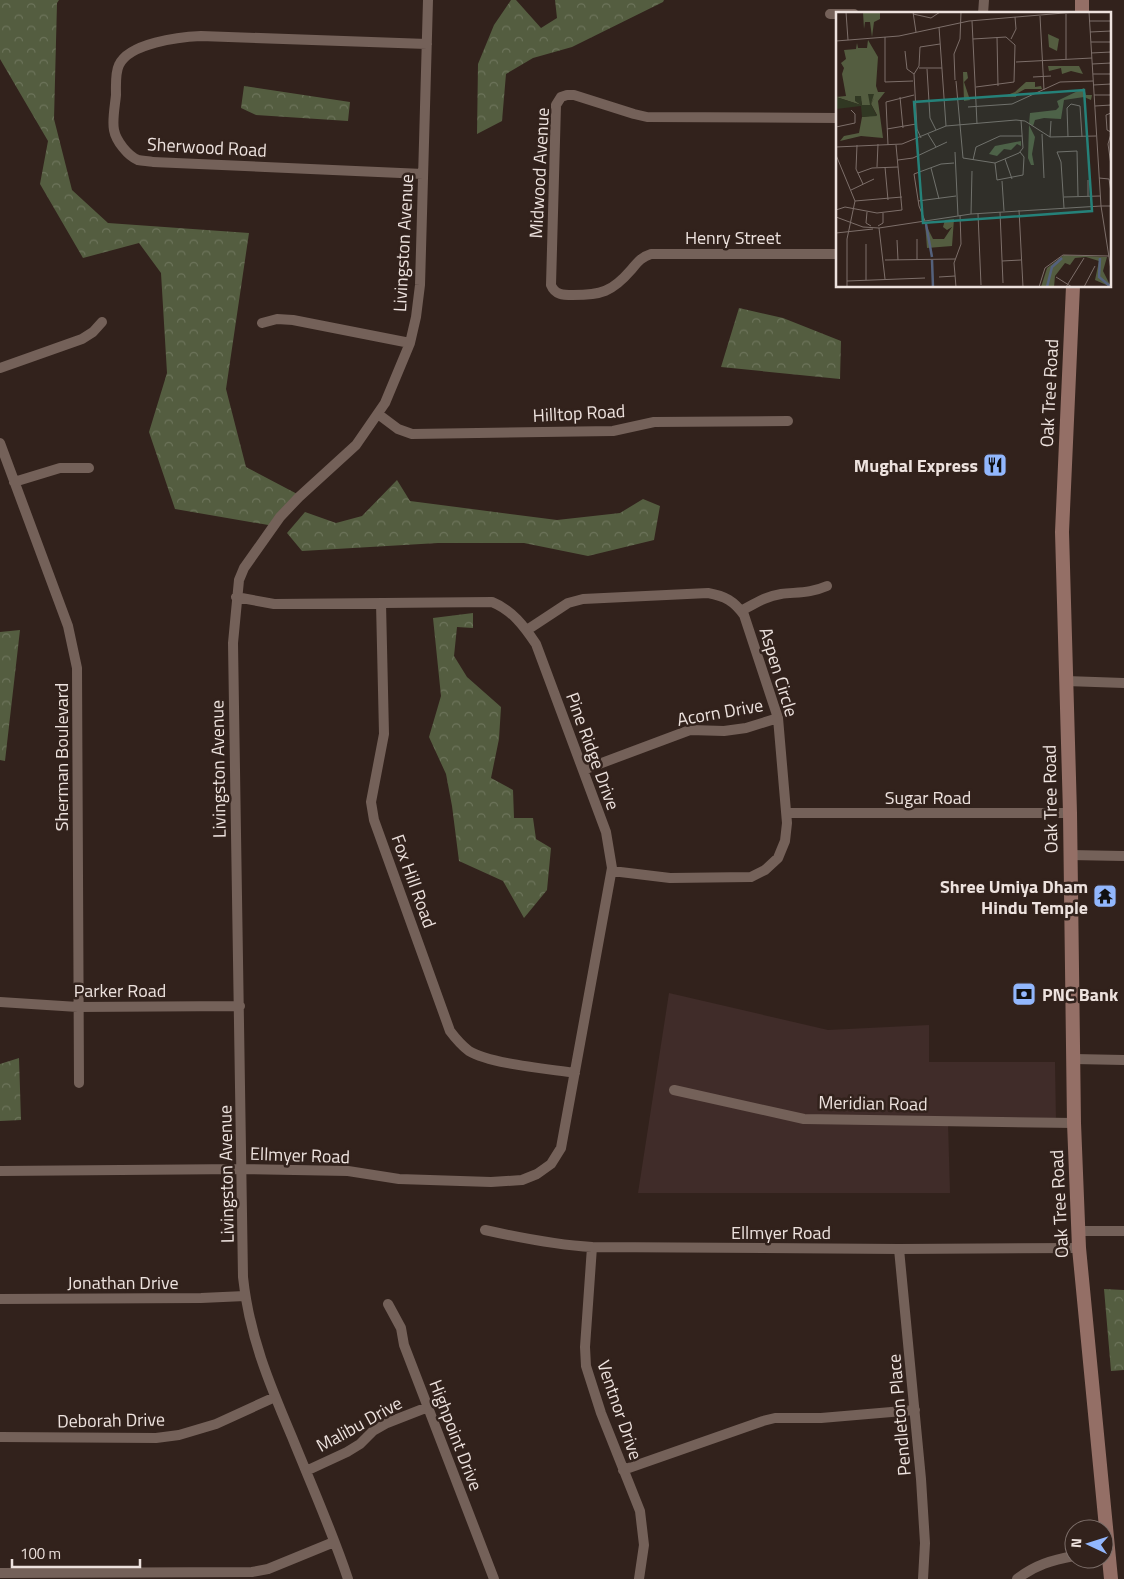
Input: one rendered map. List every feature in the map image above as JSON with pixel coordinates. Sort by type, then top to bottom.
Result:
[{"type":"main road","name":"Oak Tree Road","points":[[1073,288],[1062,532],[1070,813],[1074,1123],[1079,1248],[1103,1519]]},
{"type":"street","name":"Livingston Avenue","points":[[348,1579],[275,1397],[255,1342],[245,1296],[243,1277],[233,643],[236,597],[239,580],[244,568],[280,517],[356,445],[385,403],[410,343],[420,285],[428,0]]},
{"type":"street","name":"Sherwood Road","points":[[423,174],[137,160],[120,142],[114,130],[119,64],[141,47],[200,36],[427,44]]},
{"type":"street","name":"Midwood Avenue","points":[[633,268],[614,286],[595,295],[559,294],[553,290],[551,285],[556,105],[561,97],[574,95],[647,117],[836,118]]},
{"type":"street","name":"Henry Street","points":[[633,268],[644,256],[651,254],[836,254]]},
{"type":"street","points":[[262,323],[277,319],[294,320],[410,343]]},
{"type":"street","points":[[0,368],[82,339],[93,332],[102,322]]},
{"type":"street","name":"Hilltop Road","points":[[378,414],[398,429],[412,434],[613,431],[654,422],[788,421]]},
{"type":"street","name":"Sherman Boulevard","points":[[0,443],[68,626],[77,668],[79,1083]]},
{"type":"street","points":[[14,482],[60,468],[89,468]]},
{"type":"street","points":[[741,611],[772,596],[816,591],[827,586]]},
{"type":"street","name":"Aspen Circle","points":[[527,630],[568,604],[583,599],[708,593],[722,595],[734,602],[744,615],[778,718],[787,813],[785,841],[778,858],[765,870],[751,877],[670,878],[612,871]]},
{"type":"street","name":"Pine Ridge Drive","points":[[236,597],[274,604],[492,602],[502,606],[524,625],[536,644],[606,832],[612,871],[561,1148],[551,1164],[537,1174]]},
{"type":"street","name":"Fox Hill Road","points":[[381,603],[384,734],[371,802],[374,820],[450,1032],[460,1044],[471,1052],[491,1059],[575,1073]]},
{"type":"street","points":[[1066,681],[1124,683]]},
{"type":"street","name":"Acorn Drive","points":[[583,770],[690,730],[724,731],[778,718]]},
{"type":"street","name":"Sugar Road","points":[[787,813],[1070,813]]},
{"type":"street","points":[[1070,855],[1124,856]]},
{"type":"street","name":"Parker Road","points":[[0,1002],[78,1007],[240,1006]]},
{"type":"street","points":[[1074,1059],[1124,1060]]},
{"type":"street","name":"Meridian Road","points":[[674,1090],[804,1119],[1074,1123]]},
{"type":"street","name":"Ellmyer Road","points":[[0,1171],[242,1169],[348,1171],[400,1179],[458,1182],[522,1180],[537,1174]]},
{"type":"street","name":"Ellmyer Road","points":[[485,1230],[521,1238],[592,1247],[1079,1248]]},
{"type":"street","points":[[1078,1231],[1124,1231]]},
{"type":"street","name":"Ventnor Drive","points":[[592,1247],[585,1347],[586,1366],[601,1413],[636,1501],[642,1522],[644,1545],[639,1579]]},
{"type":"street","name":"Pendleton Place","points":[[899,1249],[915,1410],[925,1543],[923,1579]]},
{"type":"street","name":"Jonathan Drive","points":[[0,1299],[245,1296]]},
{"type":"street","name":"Highpoint Drive","points":[[388,1304],[401,1328],[404,1345],[494,1579]]},
{"type":"street","name":"Deborah Drive","points":[[0,1437],[156,1438],[172,1436],[216,1424],[275,1397]]},
{"type":"street","name":"Malibu Drive","points":[[306,1471],[347,1452],[360,1444],[373,1431],[387,1423],[428,1407]]},
{"type":"street","points":[[624,1470],[775,1418],[821,1418],[915,1410]]},
{"type":"street","points":[[0,1573],[206,1576],[252,1572],[268,1569],[334,1542]]},
{"type":"street","points":[[1016,1579],[1039,1564],[1064,1558]]},
{"type":"shaded area","points":[[669,993],[828,1030],[929,1025],[929,1062],[1055,1062],[1056,1122],[948,1122],[950,1193],[638,1193]]},
{"type":"green space","points":[[0,0],[59,0],[57,3],[54,119],[72,190],[108,223],[249,233],[226,389],[246,467],[301,496],[274,526],[175,509],[149,432],[167,373],[161,273],[139,243],[83,258],[40,184],[48,141],[0,59]]},
{"type":"green space","points":[[511,0],[516,0],[541,28],[557,18],[555,0],[664,0],[572,47],[533,58],[506,74],[502,121],[477,134],[478,64],[494,25]]},
{"type":"green space","points":[[244,86],[350,102],[348,121],[256,115],[241,108]]},
{"type":"green space","points":[[739,308],[783,318],[841,341],[840,379],[721,367]]},
{"type":"green space","points":[[397,480],[410,501],[557,520],[620,513],[643,499],[660,506],[654,540],[588,556],[524,543],[438,543],[302,551],[287,533],[305,512],[336,523],[362,516]]},
{"type":"green space","points":[[473,613],[473,628],[457,627],[454,656],[467,677],[501,707],[499,739],[491,778],[513,790],[514,818],[533,818],[536,839],[551,848],[547,890],[524,918],[503,881],[459,861],[446,774],[429,737],[441,696],[433,618]]},
{"type":"green space","points":[[20,630],[5,761],[0,760],[0,632]]},
{"type":"green space","points":[[19,1058],[21,1120],[0,1121],[0,1064]]},
{"type":"green space","points":[[1104,1289],[1124,1290],[1124,1370],[1111,1371]]},
{"type":"place","name":"Mughal Express","points":[[995,465]]},
{"type":"place","name":"Shree Umiya Dham Hindu Temple","points":[[1105,896]]},
{"type":"place","name":"PNC Bank","points":[[1024,994]]}]
